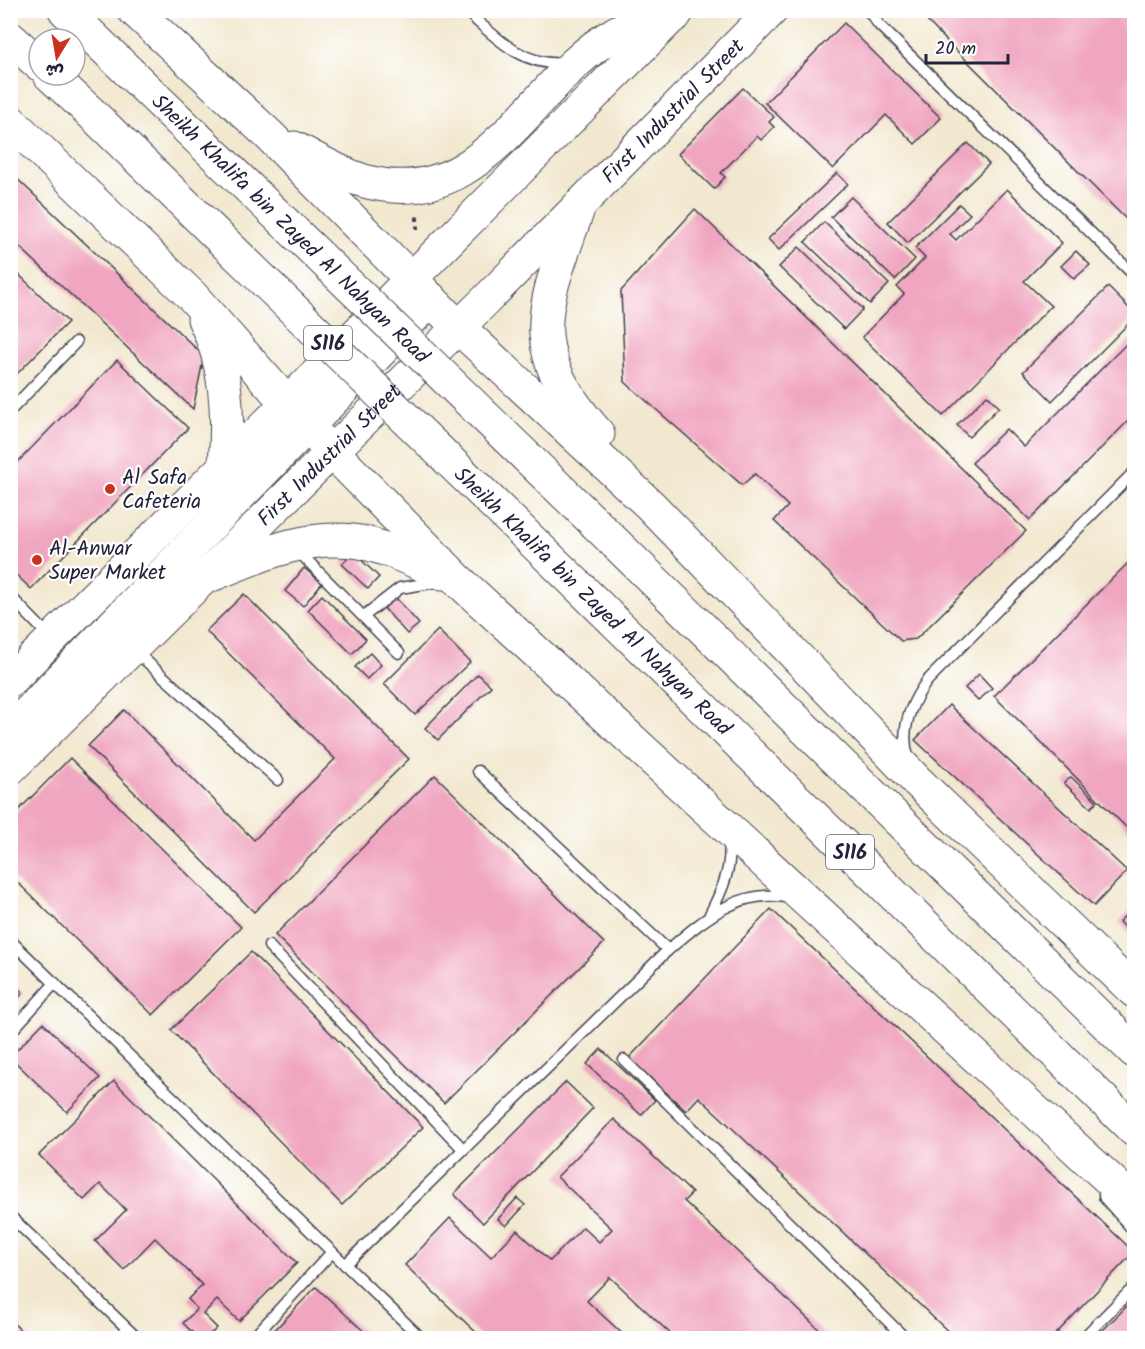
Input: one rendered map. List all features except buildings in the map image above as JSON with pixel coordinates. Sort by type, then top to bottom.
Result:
[{"type":"main road","name":"Sheikh Khalifa bin Zayed Al Nahyan Road","points":[[65,10],[596,524],[1134,1051]]},
{"type":"main road","points":[[134,10],[269,135],[458,327],[650,505],[916,780],[1134,991]]},
{"type":"main road","name":"First Industrial Street","points":[[10,768],[458,327],[772,10]]},
{"type":"main road","points":[[269,135],[362,181],[399,186],[440,180],[462,171],[482,158],[579,61],[612,34],[640,21],[677,13]]},
{"type":"main road","points":[[10,731],[297,415],[421,289],[677,13]]},
{"type":"main road","points":[[10,38],[27,53]]},
{"type":"main road","name":"Sheikh Khalifa bin Zayed Al Nahyan Road","points":[[63,87],[566,574],[1134,1130]]},
{"type":"main road","points":[[10,121],[192,296],[331,452],[459,581],[1134,1202]]},
{"type":"main road","points":[[579,206],[549,294],[544,324],[545,341],[551,364],[560,383],[587,421],[626,467],[650,505]]},
{"type":"main road","points":[[192,296],[209,331],[223,378],[227,408],[225,464]]},
{"type":"main road","points":[[10,681],[225,464],[297,415]]},
{"type":"main road","points":[[201,579],[292,545],[319,540],[361,543],[399,555],[459,581]]},
{"type":"street","points":[[1059,1134],[1134,1222]]},
{"type":"lane","points":[[465,10],[517,53],[537,61],[558,64],[579,61]]},
{"type":"lane","points":[[868,10],[879,25],[1134,274]]},
{"type":"lane","points":[[10,411],[76,342]]},
{"type":"lane","points":[[916,780],[905,745],[906,728],[917,695],[927,681],[1134,472]]},
{"type":"lane","points":[[292,545],[399,653]]},
{"type":"lane","points":[[364,616],[400,588],[421,583],[459,581]]},
{"type":"lane","points":[[10,596],[52,639]]},
{"type":"lane","points":[[133,649],[278,780]]},
{"type":"lane","points":[[478,771],[668,950]]},
{"type":"lane","points":[[709,914],[721,892],[728,869],[729,844],[724,824]]},
{"type":"lane","points":[[345,1265],[668,950],[709,914],[748,898],[768,895],[788,897],[807,903]]},
{"type":"lane","points":[[10,940],[421,1338]]},
{"type":"lane","points":[[269,946],[464,1149]]},
{"type":"lane","points":[[10,1033],[55,983]]},
{"type":"lane","points":[[624,1060],[905,1338]]},
{"type":"lane","points":[[10,1216],[137,1338]]},
{"type":"lane","points":[[253,1338],[332,1252]]},
{"type":"lane","points":[[1083,1338],[1134,1287]]},
{"type":"path","points":[[417,216],[417,231]]},
{"type":"place","name":"Al Safa Cafeteria","points":[[110,489]]},
{"type":"place","name":"Al-Anwar Super Market","points":[[37,560]]}]
